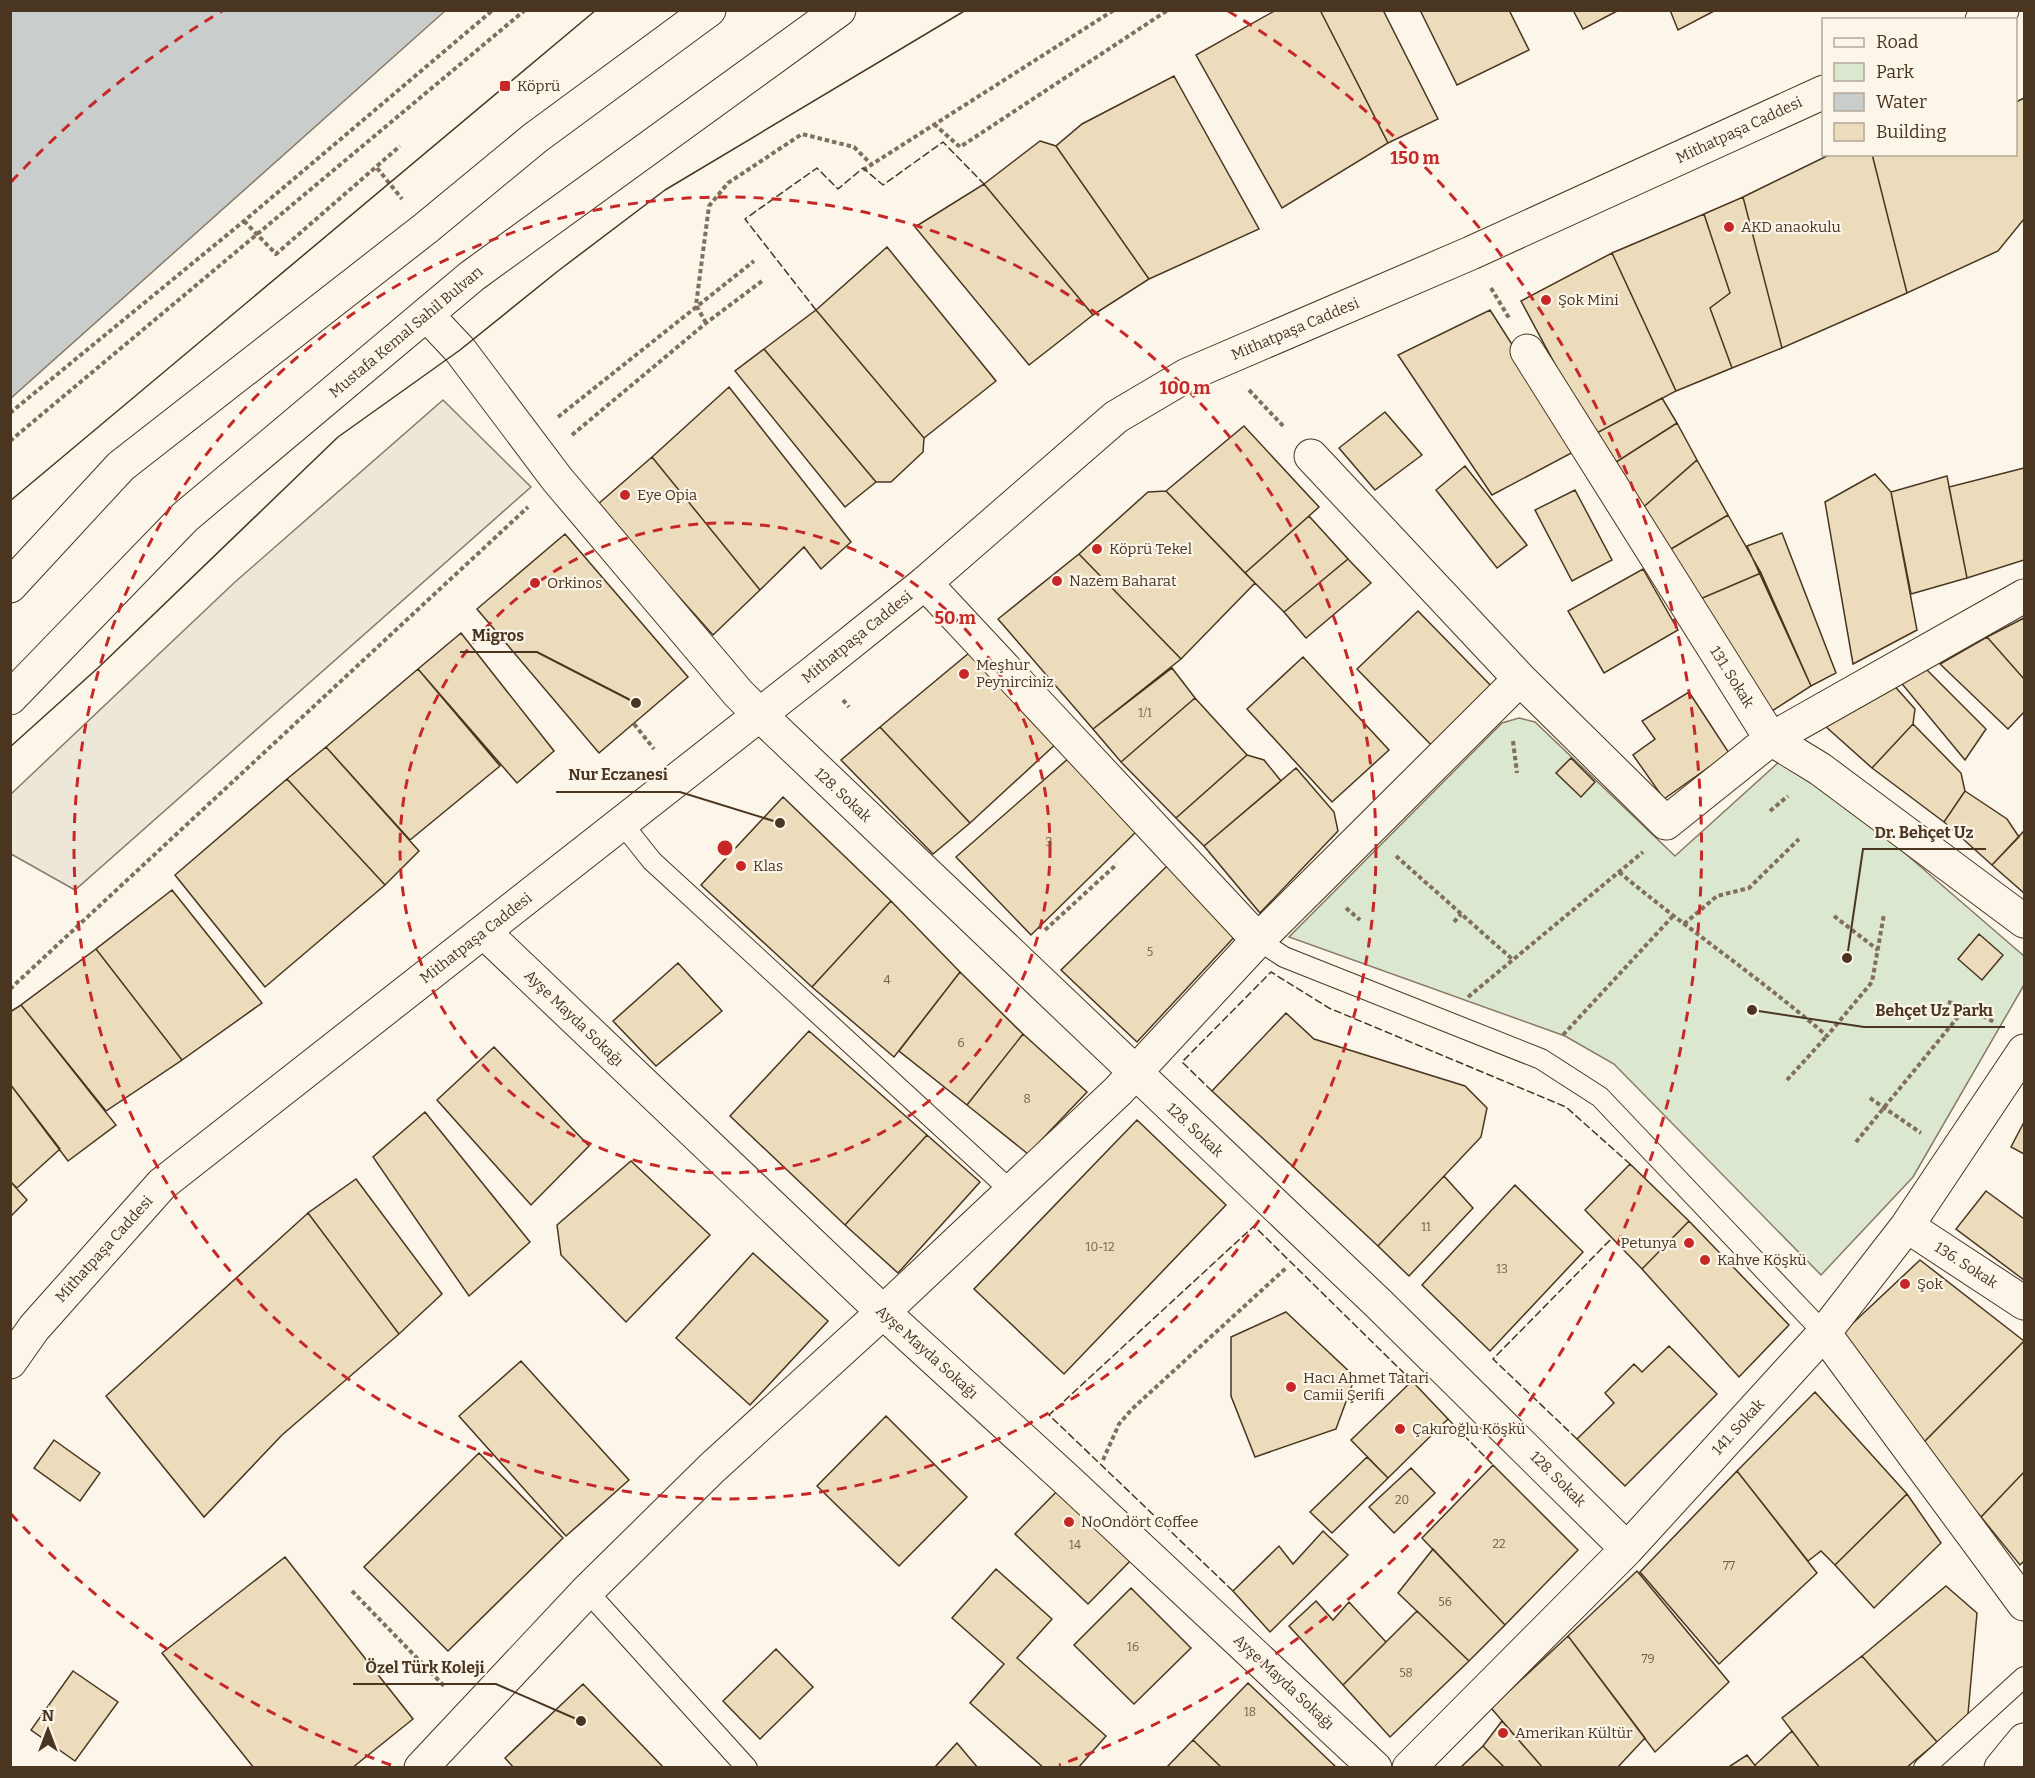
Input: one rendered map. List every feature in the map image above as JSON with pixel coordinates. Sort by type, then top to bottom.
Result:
[{"type":"street","points":[[10,586],[121,466],[426,228],[535,138],[709,10]]},
{"type":"street","name":"Mustafa Kemal Sahil Bulvarı","points":[[10,698],[185,517],[481,269],[839,10]]},
{"type":"street","points":[[1986,18],[2002,10]]},
{"type":"street","name":"Mithatpaşa Caddesi","points":[[10,1362],[34,1328],[162,1184],[925,583],[1116,417],[1187,375],[1471,253],[1822,93]]},
{"type":"street","name":"128. Sokak","points":[[427,315],[460,350],[542,460],[738,693],[1506,1427],[1628,1549]]},
{"type":"street","name":"131. Sokak","points":[[1527,351],[1771,740],[1820,769],[2025,921]]},
{"type":"street","points":[[1311,456],[1520,679],[1666,823],[1771,740],[2025,596]]},
{"type":"street","points":[[925,583],[1258,940]]},
{"type":"street","points":[[421,1767],[587,1591],[712,1468],[883,1312],[1134,1073],[1258,940],[1520,679]]},
{"type":"street","name":"Ayşe Mayda Sokağı","points":[[484,932],[883,1312],[1375,1767]]},
{"type":"street","name":"141. Sokak","points":[[1409,1767],[1628,1549],[1824,1333],[1907,1226],[2025,1051]]},
{"type":"street","name":"136. Sokak","points":[[1907,1226],[2025,1303]]},
{"type":"street","points":[[1824,1333],[2025,1604]]},
{"type":"street","points":[[2001,1767],[2025,1740]]},
{"type":"lane","points":[[621,822],[652,861],[1010,1190]]},
{"type":"lane","points":[[1258,940],[1284,957],[1440,1021],[1541,1059],[1600,1097],[1824,1333]]},
{"type":"lane","points":[[587,1591],[747,1767]]},
{"type":"lane","points":[[1924,1767],[2025,1677]]},
{"type":"path","points":[[10,413],[244,222],[493,10]]},
{"type":"path","points":[[10,441],[525,10]]},
{"type":"path","points":[[863,170],[1114,10]]},
{"type":"path","points":[[934,124],[960,147],[1168,10]]},
{"type":"path","points":[[706,323],[696,304],[709,206],[728,183],[802,134],[854,147],[871,164]]},
{"type":"path","points":[[244,222],[276,254],[400,146]]},
{"type":"path","points":[[10,989],[696,304],[754,261]]},
{"type":"path","points":[[542,460],[706,323],[762,281]]},
{"type":"path","points":[[1246,387],[1311,456]]},
{"type":"path","points":[[634,724],[661,757]]},
{"type":"path","points":[[1440,1021],[1658,840],[1666,823]]},
{"type":"path","points":[[1367,831],[1512,959]]},
{"type":"path","points":[[1684,924],[1717,896],[1749,888],[1799,839]]},
{"type":"path","points":[[1016,959],[1117,864]]},
{"type":"path","points":[[1619,872],[1672,916],[1776,992],[1827,1036]]},
{"type":"path","points":[[1454,922],[1461,914]]},
{"type":"path","points":[[1787,1080],[1872,982],[1884,914]]},
{"type":"path","points":[[1541,1059],[1672,916]]},
{"type":"path","points":[[1834,916],[1878,950]]},
{"type":"path","points":[[1948,1002],[1966,1007],[2002,1026]]},
{"type":"path","points":[[1856,1142],[1966,1007]]},
{"type":"path","points":[[1870,1098],[1897,1116]]},
{"type":"path","points":[[1119,1424],[1312,1242]]},
{"type":"path","points":[[352,1591],[470,1713]]},
{"type":"green space","points":[[1519,718],[1535,722],[1675,856],[1779,762],[1797,760],[2024,956],[2024,985],[1913,1177],[1821,1275],[1614,1064],[1565,1036],[1289,937],[1502,723]]},
{"type":"shaded area","points":[[443,400],[531,487],[75,890],[11,854],[11,794],[235,582]]},
{"type":"water","points":[[11,10],[445,10],[445,11],[11,398]]},
{"type":"building","points":[[1276,10],[1320,10],[1388,143],[1282,208],[1196,55]]},
{"type":"building","points":[[1320,10],[1383,10],[1438,119],[1388,143]]},
{"type":"building","points":[[1420,10],[1509,10],[1529,50],[1457,85]]},
{"type":"building","points":[[1573,10],[1619,10],[1583,29]]},
{"type":"building","points":[[1670,10],[1716,10],[1678,30]]},
{"type":"building","points":[[1174,76],[1259,229],[1149,279],[1056,146],[1082,124]]},
{"type":"building","points":[[2024,98],[2024,219],[1998,251],[1907,293],[1873,156],[2017,156],[2017,102]]},
{"type":"building","points":[[1040,141],[1056,146],[1149,279],[1093,315],[984,184]]},
{"type":"building","points":[[1827,156],[1873,156],[1907,293],[1782,348],[1743,197]]},
{"type":"building","points":[[984,184],[1093,315],[1029,365],[915,227]]},
{"type":"building","points":[[1743,197],[1782,348],[1732,368],[1710,308],[1730,293],[1704,214]]},
{"type":"building","points":[[1704,214],[1730,293],[1710,308],[1732,368],[1676,391],[1612,253]]},
{"type":"building","points":[[887,247],[996,381],[924,438],[816,310]]},
{"type":"building","points":[[1612,253],[1676,391],[1593,435],[1521,301]]},
{"type":"building","points":[[816,310],[924,438],[923,452],[891,482],[876,482],[764,349]]},
{"type":"building","points":[[1490,310],[1579,449],[1492,495],[1398,355]]},
{"type":"building","points":[[764,349],[876,482],[845,507],[735,371]]},
{"type":"building","points":[[729,387],[851,542],[821,569],[804,547],[760,590],[652,457]]},
{"type":"building","points":[[1662,398],[1677,423],[1610,466],[1593,435]]},
{"type":"building","points":[[1385,412],[1422,455],[1375,490],[1339,448]]},
{"type":"building","points":[[1677,423],[1697,460],[1639,511],[1610,466]]},
{"type":"building","points":[[1244,426],[1319,507],[1245,573],[1166,491]]},
{"type":"building","points":[[652,457],[760,590],[713,635],[597,505]]},
{"type":"building","points":[[1697,460],[1728,515],[1666,552],[1639,511]]},
{"type":"building","points":[[1465,466],[1527,545],[1497,568],[1436,490]]},
{"type":"building","points":[[2024,468],[2024,560],[1967,578],[1949,487]]},
{"type":"building","points":[[1875,474],[1891,492],[1917,630],[1853,664],[1825,502]]},
{"type":"building","points":[[1947,476],[1967,578],[1911,594],[1891,492]]},
{"type":"building","points":[[1575,490],[1612,560],[1572,581],[1535,510]]},
{"type":"building","points":[[1166,491],[1255,583],[1181,659],[1079,554],[1148,492]]},
{"type":"building","points":[[1728,515],[1761,573],[1693,602],[1666,552]]},
{"type":"building","points":[[1309,516],[1348,559],[1284,612],[1245,573]]},
{"type":"building","points":[[1782,533],[1836,673],[1811,686],[1747,546]]},
{"type":"building","points":[[565,534],[688,677],[599,753],[477,609]]},
{"type":"building","points":[[1079,554],[1181,659],[1093,729],[998,619]]},
{"type":"building","points":[[1348,559],[1371,583],[1306,638],[1284,612]]},
{"type":"building","points":[[1643,569],[1678,630],[1604,673],[1568,611]]},
{"type":"building","points":[[1761,573],[1811,686],[1764,716],[1693,602]]},
{"type":"building","points":[[1418,611],[1500,695],[1439,753],[1357,669]]},
{"type":"building","points":[[2024,618],[2024,679],[1987,637]]},
{"type":"building","points":[[461,633],[554,751],[517,783],[418,669]]},
{"type":"building","points":[[1987,637],[2024,679],[2024,712],[2008,729],[1940,664]]},
{"type":"building","points":[[975,648],[1058,742],[970,823],[880,727]]},
{"type":"building","points":[[1303,657],[1389,750],[1332,802],[1247,709]]},
{"type":"building","points":[[1921,664],[1986,729],[1965,760],[1898,679]]},
{"type":"building","points":[[1172,668],[1195,698],[1121,762],[1093,729]]},
{"type":"building","points":[[418,669],[500,766],[410,840],[326,747]]},
{"type":"building","points":[[1890,681],[1915,709],[1913,724],[1872,768],[1815,717]]},
{"type":"building","points":[[1689,692],[1729,753],[1664,799],[1633,755],[1655,739],[1642,721]]},
{"type":"building","points":[[1195,698],[1247,755],[1176,818],[1121,762]]},
{"type":"building","points":[[1913,724],[1961,773],[1965,791],[1944,822],[1872,768]]},
{"type":"building","points":[[880,727],[970,823],[933,854],[841,760]]},
{"type":"building","points":[[326,747],[419,851],[385,885],[287,779]]},
{"type":"building","points":[[1078,750],[1140,828],[1031,935],[956,857]]},
{"type":"building","points":[[1247,755],[1264,760],[1281,781],[1204,846],[1176,818]]},
{"type":"building","points":[[1571,758],[1595,782],[1581,797],[1556,773]]},
{"type":"building","points":[[1296,768],[1334,812],[1338,831],[1260,913],[1204,846]]},
{"type":"building","points":[[287,779],[385,885],[265,987],[175,875]]},
{"type":"building","points":[[1965,791],[2007,819],[2019,837],[1992,865],[1944,822]]},
{"type":"building","points":[[783,797],[891,901],[812,987],[701,885]]},
{"type":"building","points":[[2024,831],[2024,893],[1992,865]]},
{"type":"building","points":[[1170,863],[1238,933],[1137,1042],[1061,970]]},
{"type":"building","points":[[172,890],[262,1003],[182,1060],[96,949]]},
{"type":"building","points":[[891,901],[960,972],[894,1057],[812,987]]},
{"type":"building","points":[[1979,934],[2003,955],[1982,980],[1958,959]]},
{"type":"building","points":[[96,949],[182,1060],[106,1111],[21,1005]]},
{"type":"building","points":[[678,963],[722,1011],[656,1066],[613,1021]]},
{"type":"building","points":[[960,972],[1023,1034],[967,1105],[899,1051]]},
{"type":"building","points":[[21,1005],[116,1125],[68,1161],[10,1084],[10,1012]]},
{"type":"building","points":[[1286,1013],[1314,1039],[1465,1086],[1487,1108],[1481,1137],[1378,1246],[1212,1091]]},
{"type":"building","points":[[809,1031],[927,1135],[845,1225],[730,1116]]},
{"type":"building","points":[[1023,1034],[1087,1092],[1028,1154],[967,1105]]},
{"type":"building","points":[[494,1047],[589,1146],[531,1205],[437,1100]]},
{"type":"building","points":[[10,1084],[60,1149],[17,1188],[10,1181]]},
{"type":"building","points":[[425,1112],[530,1242],[469,1296],[373,1157]]},
{"type":"building","points":[[1137,1120],[1226,1205],[1064,1374],[974,1289]]},
{"type":"building","points":[[2024,1122],[2024,1154],[2011,1147]]},
{"type":"building","points":[[927,1135],[980,1182],[898,1273],[845,1225]]},
{"type":"building","points":[[631,1161],[710,1235],[626,1322],[561,1255],[557,1225]]},
{"type":"building","points":[[1630,1164],[1689,1221],[1642,1269],[1585,1210]]},
{"type":"building","points":[[1444,1176],[1473,1208],[1409,1276],[1378,1246]]},
{"type":"building","points":[[356,1179],[442,1294],[399,1334],[308,1213]]},
{"type":"building","points":[[10,1181],[27,1200],[10,1217]]},
{"type":"building","points":[[1515,1185],[1583,1252],[1490,1351],[1422,1285]]},
{"type":"building","points":[[1986,1191],[2024,1219],[2024,1280],[1956,1229]]},
{"type":"building","points":[[308,1213],[399,1334],[282,1435],[204,1517],[106,1396]]},
{"type":"building","points":[[1689,1221],[1789,1325],[1739,1377],[1642,1269]]},
{"type":"building","points":[[753,1253],[828,1321],[750,1405],[676,1338]]},
{"type":"building","points":[[1920,1260],[2024,1341],[1921,1445],[1836,1339]]},
{"type":"building","name":"Hacı Ahmet Tatari Camii Şerifi","points":[[1286,1312],[1355,1377],[1336,1429],[1255,1457],[1231,1396],[1231,1337]]},
{"type":"building","points":[[2024,1341],[2024,1472],[1981,1517],[1921,1445]]},
{"type":"building","points":[[1669,1346],[1717,1394],[1625,1486],[1577,1439],[1614,1403],[1605,1393],[1634,1364],[1642,1372]]},
{"type":"building","points":[[521,1361],[629,1480],[566,1536],[459,1416]]},
{"type":"building","name":"Çakıroğlu Köşkü","points":[[1412,1381],[1448,1419],[1388,1478],[1351,1440]]},
{"type":"building","points":[[1815,1392],[1907,1494],[1835,1565],[1821,1551],[1808,1561],[1737,1471]]},
{"type":"building","points":[[886,1416],[967,1497],[899,1566],[817,1486]]},
{"type":"building","points":[[54,1440],[100,1473],[80,1501],[34,1468]]},
{"type":"building","points":[[479,1453],[563,1538],[448,1651],[364,1567]]},
{"type":"building","points":[[1367,1457],[1388,1478],[1332,1533],[1310,1512]]},
{"type":"building","points":[[1493,1465],[1578,1550],[1505,1625],[1422,1538]]},
{"type":"building","points":[[1411,1468],[1435,1493],[1394,1533],[1369,1507]]},
{"type":"building","points":[[1737,1471],[1817,1573],[1719,1664],[1640,1572]]},
{"type":"building","points":[[2024,1472],[2024,1561],[2020,1565],[1981,1517]]},
{"type":"building","points":[[1061,1487],[1134,1557],[1088,1604],[1015,1534]]},
{"type":"building","points":[[1907,1494],[1941,1543],[1874,1608],[1835,1565]]},
{"type":"building","points":[[1323,1531],[1348,1555],[1270,1632],[1233,1591],[1279,1546],[1293,1564]]},
{"type":"building","points":[[1433,1549],[1505,1625],[1469,1661],[1398,1593]]},
{"type":"building","points":[[285,1557],[413,1719],[352,1768],[254,1768],[162,1653]]},
{"type":"building","points":[[996,1569],[1052,1619],[1017,1658],[1106,1736],[1078,1768],[1044,1768],[970,1703],[1004,1664],[952,1618]]},
{"type":"building","points":[[1637,1571],[1729,1682],[1655,1752],[1568,1636]]},
{"type":"building","points":[[1946,1586],[1977,1613],[1968,1714],[1937,1742],[1862,1656]]},
{"type":"building","points":[[1131,1588],[1191,1648],[1134,1704],[1074,1645]]},
{"type":"building","points":[[1316,1601],[1333,1620],[1349,1602],[1386,1642],[1343,1685],[1289,1626]]},
{"type":"building","points":[[1417,1611],[1469,1661],[1390,1737],[1343,1685]]},
{"type":"building","points":[[1568,1636],[1645,1738],[1617,1768],[1543,1768],[1491,1708]]},
{"type":"building","points":[[776,1649],[813,1687],[760,1739],[723,1701]]},
{"type":"building","points":[[1862,1656],[1937,1742],[1906,1768],[1820,1768],[1782,1718]]},
{"type":"building","points":[[73,1671],[118,1702],[75,1761],[31,1730]]},
{"type":"building","points":[[1248,1683],[1337,1768],[1222,1768],[1193,1740]]},
{"type":"building","points":[[583,1684],[664,1768],[514,1768],[505,1758]]},
{"type":"building","name":"Amerikan Kültür","points":[[1502,1721],[1543,1768],[1505,1768],[1483,1746]]},
{"type":"building","points":[[1792,1731],[1820,1768],[1757,1768],[1755,1765]]},
{"type":"building","points":[[1193,1740],[1222,1768],[1166,1768]]},
{"type":"building","points":[[957,1743],[978,1768],[934,1768]]},
{"type":"building","points":[[1483,1746],[1505,1768],[1460,1768]]},
{"type":"building","points":[[1747,1755],[1757,1768],[1727,1768]]},
{"type":"tram line","points":[[10,501],[596,10]]},
{"type":"tram line","points":[[10,747],[99,667],[338,437],[460,350],[558,271],[665,190],[966,10]]},
{"type":"fence","points":[[816,310],[745,219],[817,168],[838,189],[863,168],[883,185],[943,142],[984,184]]},
{"type":"fence","points":[[1212,1091],[1182,1062],[1271,972],[1329,1008],[1566,1107],[1630,1164]]},
{"type":"fence","points":[[1233,1591],[1049,1415],[1254,1226],[1412,1381]]},
{"type":"fence","points":[[1577,1439],[1493,1359],[1612,1238]]},
{"type":"fence","points":[[1448,1419],[1493,1465]]},
{"type":"place","name":"Köprü","points":[[505,86]]},
{"type":"place","name":"AKD anaokulu","points":[[1729,227]]},
{"type":"place","name":"Şok Mini","points":[[1546,300]]},
{"type":"place","name":"Eye Opia","points":[[625,495]]},
{"type":"place","name":"Köprü Tekel","points":[[1097,549]]},
{"type":"place","name":"Nazem Baharat","points":[[1057,581]]},
{"type":"place","name":"Orkinos","points":[[535,583]]},
{"type":"place","name":"Meşhur Peynirciniz","points":[[964,674]]},
{"type":"place","name":"Migros","points":[[636,703]]},
{"type":"place","name":"Nur Eczanesi","points":[[780,823]]},
{"type":"place","name":"Klas","points":[[741,866]]},
{"type":"place","name":"Dr. Behçet Uz","points":[[1847,958]]},
{"type":"place","name":"Behçet Uz Parkı","points":[[1752,1010]]},
{"type":"place","name":"Petunya","points":[[1689,1243]]},
{"type":"place","name":"Kahve Köşkü","points":[[1705,1260]]},
{"type":"place","name":"Şok","points":[[1905,1284]]},
{"type":"place","name":"Hacı Ahmet Tatari Camii Şerifi","points":[[1291,1387]]},
{"type":"place","name":"Çakıroğlu Köşkü","points":[[1400,1429]]},
{"type":"place","name":"NoOndört Coffee","points":[[1069,1522]]},
{"type":"place","name":"Özel Türk Koleji","points":[[581,1721]]},
{"type":"place","name":"Amerikan Kültür","points":[[1503,1733]]}]
